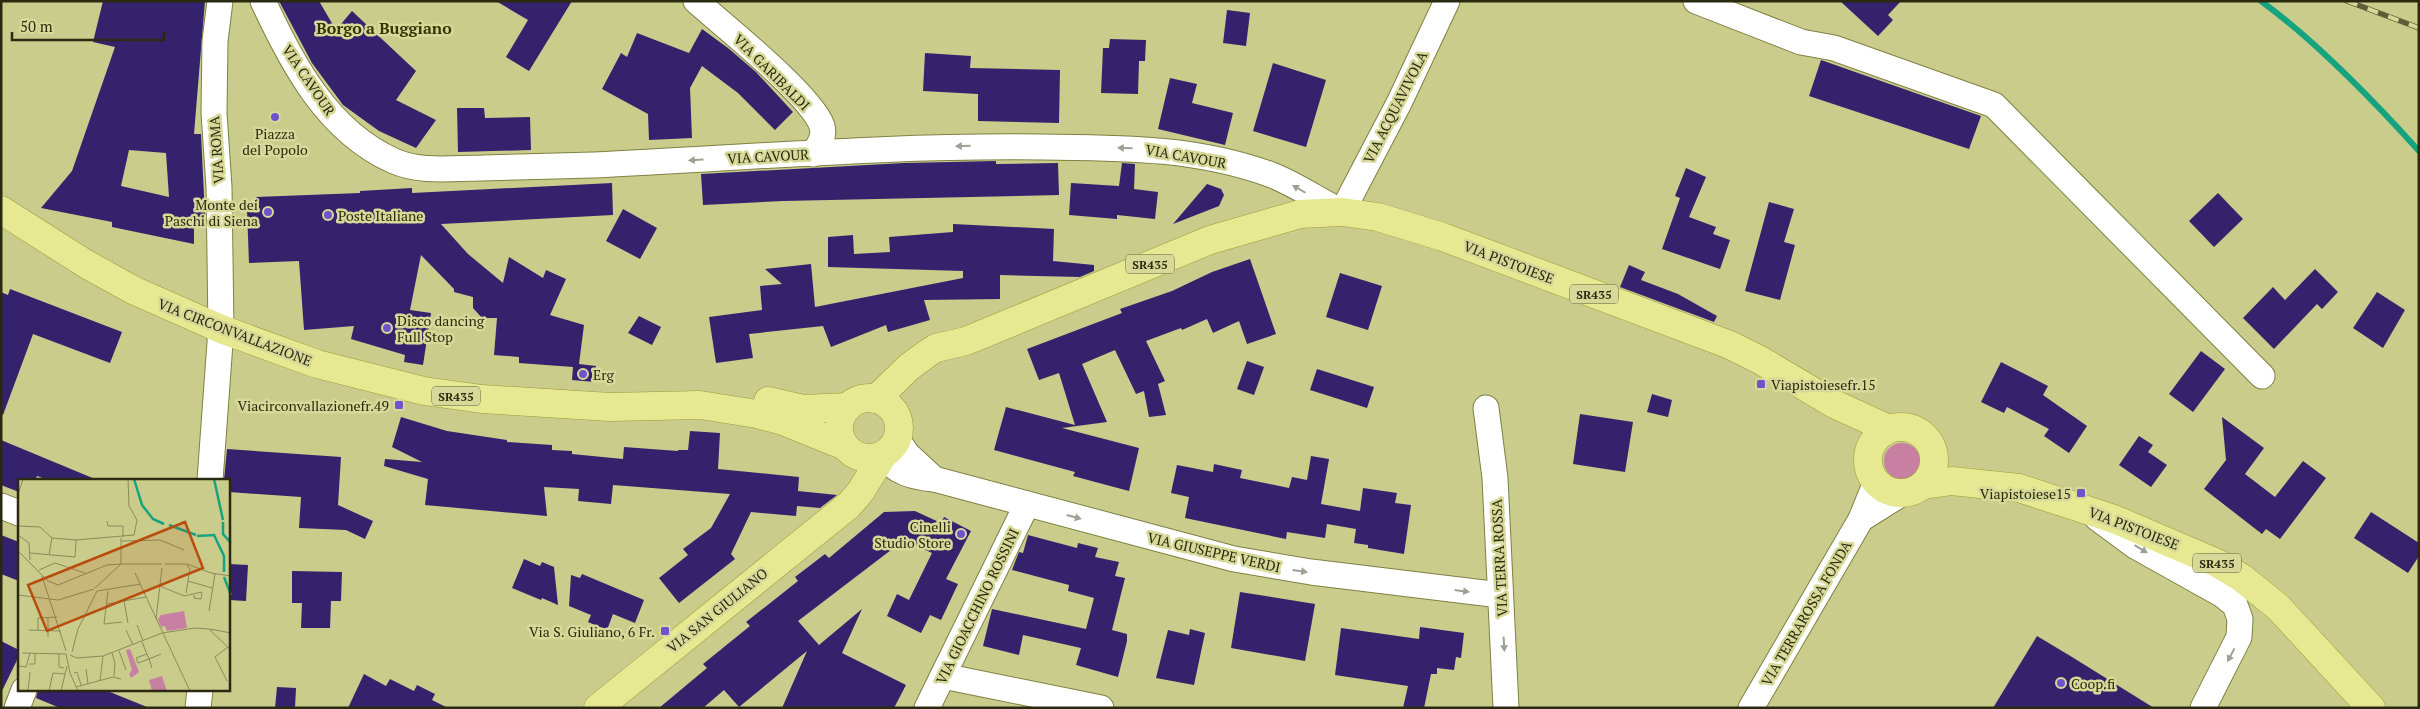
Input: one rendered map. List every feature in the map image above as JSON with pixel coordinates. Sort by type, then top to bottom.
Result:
[{"type":"main road","name":"VIA CIRCONVALLAZIONE","points":[[1,210],[86,264],[168,307],[221,329],[317,364],[424,391],[490,400],[610,407],[700,406],[757,414],[783,421],[848,449],[863,458],[893,437]]},
{"type":"main road","name":"SR435","points":[[876,399],[909,367],[936,348],[966,341],[1210,240],[1300,214],[1342,212]]},
{"type":"main road","name":"VIA PISTOIESE","points":[[1342,212],[1378,217],[1443,237],[1730,345],[1834,404],[1889,429],[1905,427],[1921,433],[1934,453],[2004,480],[2018,488]]},
{"type":"main road","name":"SR435","points":[[893,437],[920,377],[938,361],[966,341]]},
{"type":"main road","name":"VIA CIRCONVALLAZIONE","points":[[700,406],[714,399],[736,398],[804,409],[848,407],[860,400],[876,399]]},
{"type":"main road","points":[[876,399],[887,404],[893,437]]},
{"type":"main road","name":"VIA PISTOIESE","points":[[1834,404],[1868,454],[1869,469],[1876,482]]},
{"type":"main road","points":[[837,514],[846,488],[848,449],[839,429],[842,417],[848,407]]},
{"type":"main road","points":[[1868,454],[1875,439],[1889,429]]},
{"type":"main road","name":"VIA SAN GIULIANO","points":[[598,708],[857,497],[893,437]]},
{"type":"main road","points":[[1876,482],[1887,490],[1912,489],[1934,467],[1934,453]]},
{"type":"main road","name":"VIA PISTOIESE","points":[[1912,489],[1952,481],[2018,488],[2088,510],[2202,556],[2242,578],[2278,607],[2371,708]]},
{"type":"street","name":"VIA ROMA","points":[[210,479],[221,329],[219,187],[214,113],[215,41],[220,1]]},
{"type":"street","name":"VIA CAVOUR","points":[[263,1],[289,55],[329,114],[356,140],[373,151],[398,163],[425,169],[555,166],[964,146],[1154,149],[1203,156],[1269,174],[1342,212]]},
{"type":"street","name":"VIA GARIBALDI","points":[[696,1],[792,88],[818,118],[822,127],[822,140],[814,154]]},
{"type":"street","name":"VIA ACQUAVIVOLA","points":[[1342,212],[1399,103],[1447,1]]},
{"type":"street","points":[[1696,1],[1801,42],[1834,48],[1994,105],[2262,376]]},
{"type":"street","name":"VIA TERRA ROSSA","points":[[1486,408],[1495,478],[1506,708]]},
{"type":"street","name":"VIA GIUSEPPE VERDI","points":[[893,437],[891,466],[904,473],[934,479],[1257,564],[1500,595]]},
{"type":"street","name":"VIA TERRAROSSA FONDA","points":[[1752,708],[1861,518],[1876,482]]},
{"type":"street","name":"VIA TERRAROSSA FONDA","points":[[1861,518],[1912,489]]},
{"type":"street","name":"VIA GIOACCHINO ROSSINI","points":[[927,708],[1027,504]]},
{"type":"street","points":[[1,506],[18,513]]},
{"type":"street","points":[[2088,510],[2135,546],[2221,594],[2235,605],[2240,619],[2239,637],[2202,708]]},
{"type":"street","points":[[943,676],[1101,708]]},
{"type":"street","points":[[1,702],[15,708],[23,692]]},
{"type":"street","points":[[198,708],[200,692]]},
{"type":"shaded area","points":[[1902,443],[1914,449],[1920,461],[1914,473],[1902,479],[1890,473],[1884,461],[1890,449]]},
{"type":"building","points":[[103,1],[205,1],[194,134],[201,134],[205,216],[202,216],[203,226],[194,227],[194,244],[112,227],[112,222],[41,208],[72,171],[115,47],[93,42]],"holes":[[[129,150],[166,153],[169,197],[121,186]]]},
{"type":"building","points":[[279,1],[319,1],[336,30],[352,11],[416,71],[396,100],[436,120],[416,148],[379,131],[343,105],[312,63]]},
{"type":"building","points":[[496,1],[572,1],[529,71],[506,57],[528,20]]},
{"type":"building","points":[[1840,1],[1901,1],[1888,15],[1893,20],[1878,36]]},
{"type":"building","points":[[1227,10],[1250,13],[1246,46],[1223,43]]},
{"type":"building","points":[[702,29],[756,72],[793,112],[775,130],[738,93],[702,66],[690,88],[692,138],[649,140],[648,114],[602,89],[621,53],[627,57],[637,33],[689,53]]},
{"type":"building","points":[[1110,39],[1146,40],[1145,61],[1139,61],[1138,94],[1101,93],[1103,48],[1109,48]]},
{"type":"building","points":[[925,53],[971,56],[970,68],[1060,70],[1059,123],[978,121],[978,94],[923,91]]},
{"type":"building","points":[[1821,60],[1981,116],[1969,149],[1809,96]]},
{"type":"building","points":[[1273,63],[1326,80],[1306,147],[1253,131]]},
{"type":"building","points":[[1170,78],[1197,84],[1192,103],[1233,113],[1225,145],[1158,129]]},
{"type":"building","points":[[457,108],[484,108],[485,118],[530,117],[531,150],[458,152]]},
{"type":"building","points":[[996,161],[996,164],[1058,163],[1059,195],[783,201],[703,205],[701,174],[904,163]]},
{"type":"building","points":[[1122,163],[1135,164],[1134,189],[1158,192],[1155,219],[1117,215],[1117,219],[1069,215],[1071,183],[1119,186]]},
{"type":"building","points":[[1686,168],[1706,177],[1689,217],[1716,227],[1713,234],[1730,240],[1720,269],[1662,249],[1680,198],[1675,196]]},
{"type":"building","points":[[612,183],[613,215],[441,224],[468,254],[503,283],[509,257],[543,278],[546,270],[566,279],[550,315],[584,325],[579,364],[596,366],[595,382],[572,380],[573,367],[519,363],[519,357],[494,355],[497,318],[482,318],[473,308],[473,297],[454,292],[454,289],[421,255],[410,310],[431,313],[423,365],[404,362],[405,355],[351,339],[354,326],[304,330],[299,261],[249,263],[247,210],[256,209],[256,197],[360,193],[360,191],[412,188],[412,193]]},
{"type":"building","points":[[1207,184],[1221,189],[1224,195],[1219,206],[1173,224]]},
{"type":"building","points":[[2218,193],[2243,219],[2214,247],[2189,221]]},
{"type":"building","points":[[1769,202],[1794,209],[1784,242],[1795,245],[1780,300],[1745,291]]},
{"type":"building","points":[[623,209],[657,228],[640,259],[606,241]]},
{"type":"building","points":[[953,224],[1054,229],[1053,261],[1094,265],[1094,271],[1080,277],[1000,275],[1000,299],[924,300],[930,320],[888,332],[886,325],[831,347],[823,326],[749,334],[753,358],[716,363],[709,317],[762,310],[760,286],[782,284],[765,269],[811,264],[815,307],[963,278],[963,271],[828,267],[828,237],[853,235],[854,254],[890,252],[889,237],[953,232]]},
{"type":"building","points":[[1250,259],[1276,334],[1247,344],[1239,321],[1213,333],[1207,319],[1182,330],[1181,328],[1146,341],[1165,381],[1158,384],[1166,415],[1149,417],[1144,391],[1136,394],[1115,350],[1082,364],[1107,422],[1062,428],[1139,448],[1129,491],[1073,476],[1075,472],[994,450],[1006,407],[1075,425],[1059,373],[1039,380],[1027,349],[1122,313],[1120,309],[1172,291],[1212,272]]},
{"type":"building","points":[[1629,265],[1645,272],[1641,280],[1678,294],[1717,316],[1714,322],[1620,287]]},
{"type":"building","points":[[2315,269],[2338,292],[2322,309],[2317,304],[2274,349],[2243,318],[2273,287],[2285,300]]},
{"type":"building","points":[[1340,273],[1382,286],[1368,330],[1326,317]]},
{"type":"building","points":[[10,289],[122,332],[110,363],[33,334],[3,415],[1,414],[1,292],[8,295]]},
{"type":"building","points":[[2377,292],[2405,310],[2383,348],[2353,328]]},
{"type":"building","points":[[639,316],[661,327],[652,345],[628,333]]},
{"type":"building","points":[[2201,351],[2225,369],[2193,412],[2169,394]]},
{"type":"building","points":[[1247,361],[1264,367],[1254,395],[1237,389]]},
{"type":"building","points":[[2001,362],[2048,386],[2043,395],[2087,426],[2069,453],[2044,436],[2049,429],[2007,407],[2004,413],[1981,402]]},
{"type":"building","points":[[1317,369],[1374,387],[1367,408],[1310,390]]},
{"type":"building","points":[[1652,394],[1672,400],[1668,417],[1647,412]]},
{"type":"building","points":[[1580,414],[1633,422],[1625,472],[1573,464]]},
{"type":"building","points":[[401,417],[447,431],[507,440],[507,442],[552,445],[552,450],[572,451],[572,454],[623,459],[624,447],[688,450],[690,431],[720,433],[718,469],[799,477],[798,491],[837,495],[820,508],[797,506],[796,516],[751,512],[731,554],[735,559],[679,603],[659,578],[688,555],[683,549],[711,528],[730,494],[613,485],[611,504],[578,501],[579,489],[544,487],[547,516],[425,505],[428,479],[384,466],[385,459],[422,462],[392,447]]},
{"type":"building","points":[[2222,417],[2264,448],[2245,474],[2275,497],[2303,461],[2326,478],[2280,539],[2266,529],[2262,534],[2204,489],[2226,460]]},
{"type":"building","points":[[2139,436],[2153,445],[2148,452],[2167,465],[2151,487],[2119,465]]},
{"type":"building","points":[[1,440],[95,479],[45,479],[37,476],[36,479],[18,479],[18,492],[1,485]]},
{"type":"building","points":[[227,449],[341,457],[338,505],[373,521],[365,539],[346,530],[299,528],[301,497],[230,492],[230,479],[224,479]]},
{"type":"building","points":[[1311,456],[1329,459],[1321,504],[1360,511],[1363,488],[1397,493],[1395,503],[1411,505],[1404,554],[1368,548],[1368,545],[1354,543],[1356,529],[1327,524],[1325,538],[1287,532],[1286,539],[1185,518],[1189,497],[1171,493],[1177,465],[1213,472],[1214,464],[1242,470],[1240,478],[1289,488],[1292,477],[1307,480]]},
{"type":"building","points":[[915,511],[941,523],[944,517],[971,531],[946,579],[958,584],[941,620],[930,615],[921,633],[887,616],[897,594],[909,600],[932,553],[913,544],[908,537],[798,621],[819,645],[862,609],[842,653],[906,685],[894,708],[782,708],[807,651],[739,707],[724,690],[703,708],[659,708],[707,668],[703,664],[750,626],[746,622],[798,581],[795,577],[825,554],[829,558],[884,512]]},
{"type":"building","points":[[2371,512],[2419,543],[2419,556],[2408,573],[2354,538]]},
{"type":"building","points":[[1,535],[18,542],[18,581],[1,574]]},
{"type":"building","points":[[1028,535],[1077,548],[1078,543],[1098,548],[1095,557],[1119,562],[1115,576],[1125,578],[1112,630],[1127,634],[1127,641],[1118,677],[1076,665],[1081,648],[1023,635],[1019,655],[983,646],[992,609],[1086,629],[1094,598],[1068,591],[1069,585],[1012,570],[1019,552],[1023,553]]},
{"type":"building","points":[[524,559],[540,566],[542,562],[554,567],[558,605],[512,588]]},
{"type":"building","points":[[230,564],[248,565],[246,601],[230,600]]},
{"type":"building","points":[[292,571],[342,572],[341,601],[331,601],[330,628],[301,628],[302,603],[292,603]]},
{"type":"building","points":[[582,574],[644,600],[635,623],[613,614],[607,630],[588,622],[591,615],[569,606],[571,575],[580,578]]},
{"type":"building","points":[[1240,592],[1315,604],[1305,661],[1231,648]]},
{"type":"building","points":[[1420,627],[1464,633],[1461,658],[1456,657],[1454,670],[1437,668],[1437,674],[1431,674],[1424,708],[1403,708],[1408,686],[1335,675],[1341,628],[1419,639]]},
{"type":"building","points":[[1190,629],[1205,633],[1194,685],[1156,678],[1168,630],[1189,635]]},
{"type":"building","name":"Coop.fi","points":[[2037,636],[2072,657],[2154,708],[1993,708]]},
{"type":"building","points":[[1,641],[18,650],[18,658],[1,693]]},
{"type":"building","points":[[364,674],[386,686],[390,679],[414,691],[417,685],[435,694],[432,700],[448,708],[348,708]]},
{"type":"building","points":[[277,687],[296,688],[295,708],[275,708]]},
{"type":"building","points":[[38,692],[110,692],[147,707],[60,708],[36,698]]},
{"type":"waterway","points":[[2261,1],[2303,34],[2382,111],[2419,151]]},
{"type":"railway","points":[[2347,1],[2419,28]]},
{"type":"place","name":"Piazza del Popolo","points":[[275,117]]},
{"type":"place","name":"Monte dei Paschi di Siena","points":[[268,212]]},
{"type":"place","name":"Poste Italiane","points":[[328,215]]},
{"type":"place","name":"Disco dancing Full Stop","points":[[387,328]]},
{"type":"place","name":"Erg","points":[[583,374]]},
{"type":"place","name":"Viapistoiesefr.15","points":[[1761,384]]},
{"type":"place","name":"Viacirconvallazionefr.49","points":[[399,405]]},
{"type":"place","name":"Viapistoiese15","points":[[2081,493]]},
{"type":"place","name":"Cinelli Studio Store","points":[[961,534]]},
{"type":"place","name":"Via S. Giuliano, 6 Fr.","points":[[665,631]]},
{"type":"place","name":"Coop.fi","points":[[2061,683]]},
{"type":"district","name":"Borgo a Buggiano","points":[[384,28]]}]
